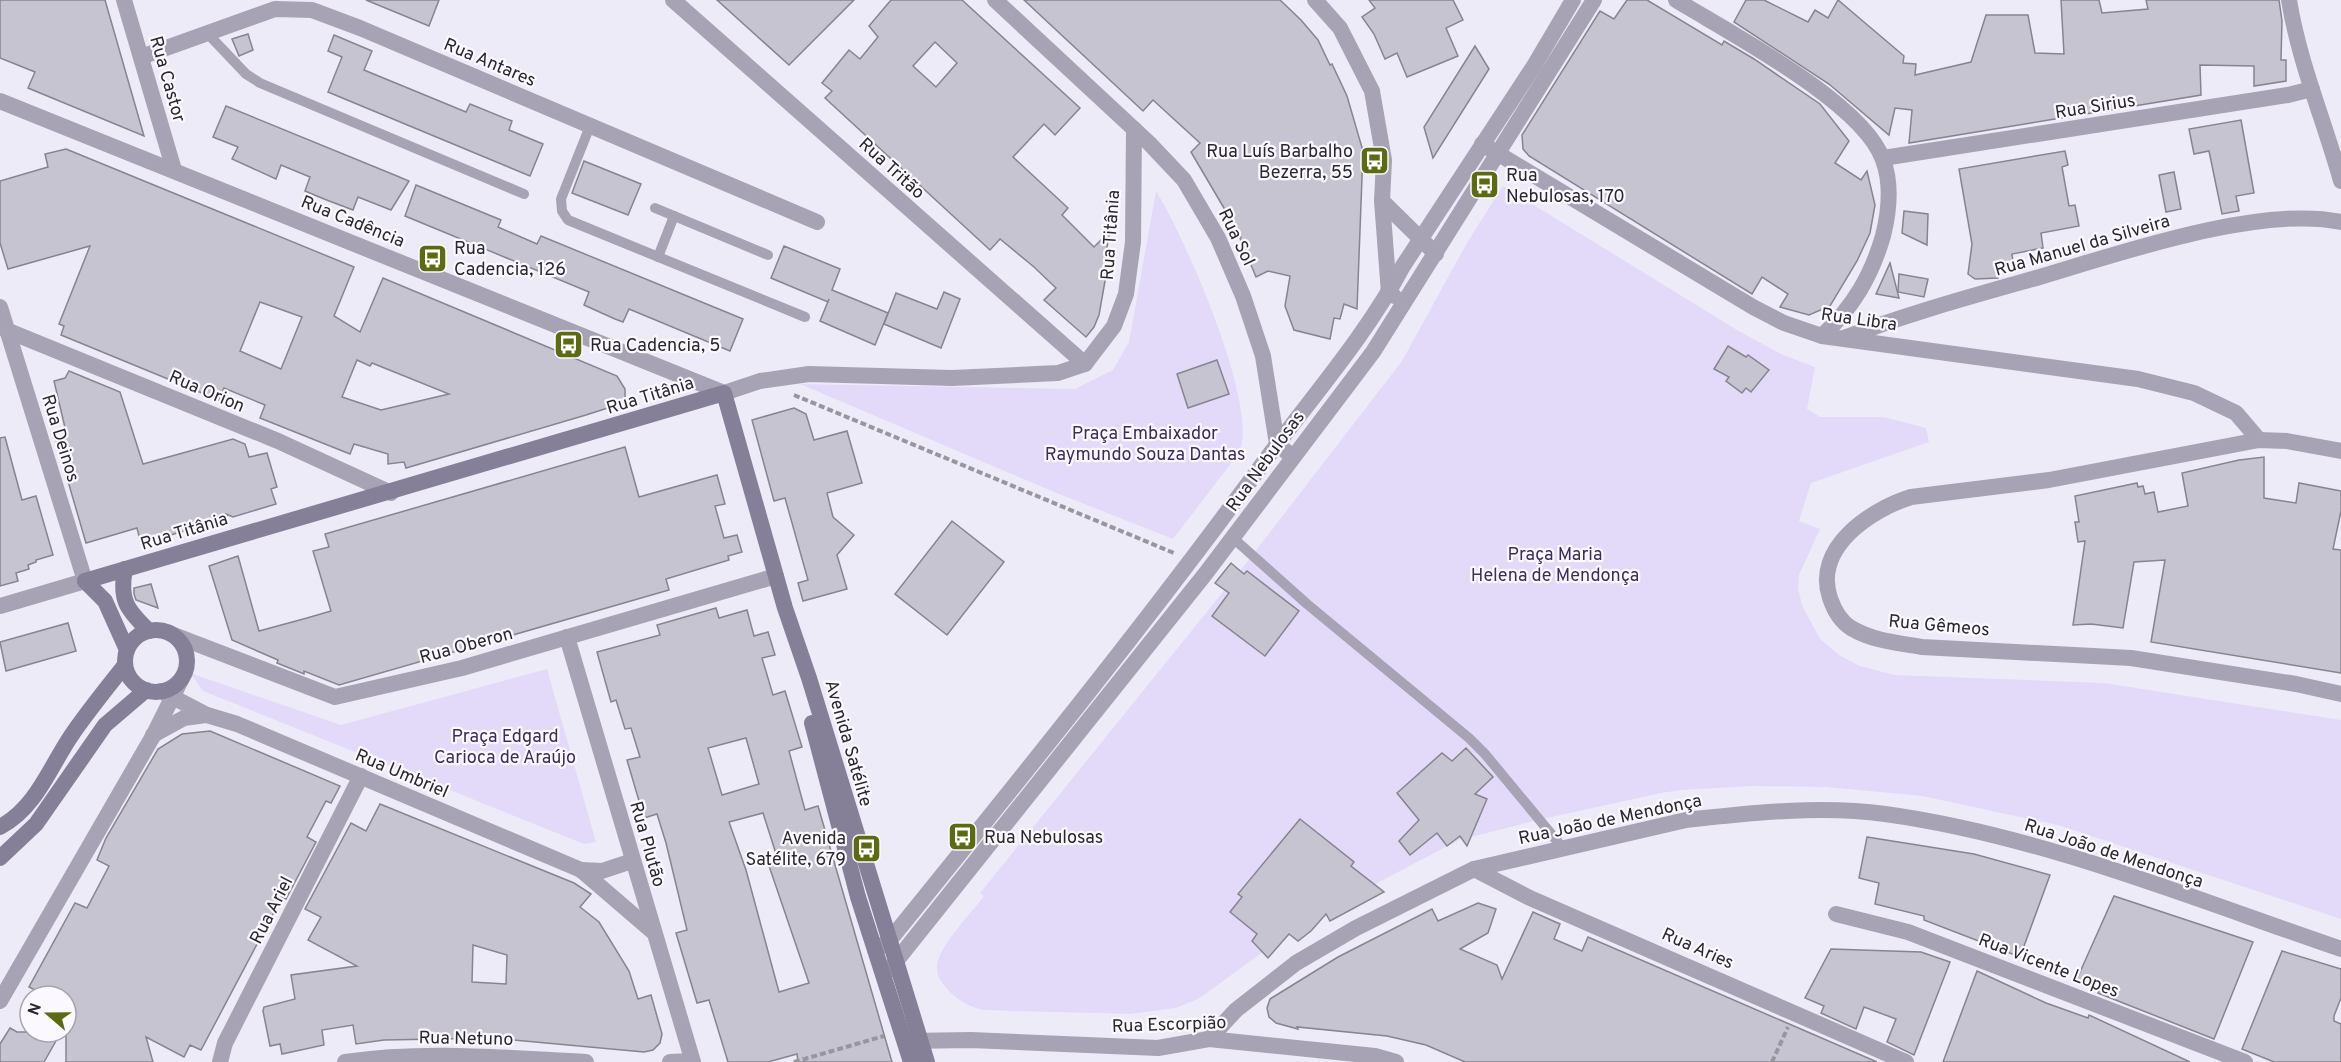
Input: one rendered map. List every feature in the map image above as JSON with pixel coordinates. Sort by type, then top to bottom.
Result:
[{"type":"main road","name":"Rua Titânia","points":[[85,581],[391,493],[724,393]]},
{"type":"main road","name":"Avenida Satélite","points":[[724,393],[785,608],[809,678],[882,945],[884,974],[909,1038],[927,1062]]},
{"type":"main road","points":[[125,569],[123,583],[125,602],[149,631]]},
{"type":"main road","points":[[85,581],[105,602],[126,657],[132,681],[158,693]]},
{"type":"main road","points":[[0,827],[21,812],[35,795],[71,736],[140,634],[149,631],[171,634],[180,642],[186,653],[186,666],[182,678],[172,687],[105,725],[36,824],[0,858]]},
{"type":"main road","name":"Avenida Satélite","points":[[882,945],[896,962],[911,1062]]},
{"type":"street","name":"Rua Castor","points":[[124,0],[174,170]]},
{"type":"street","name":"Rua Tritão","points":[[673,0],[1085,364]]},
{"type":"street","name":"Rua Sol","points":[[995,0],[1134,129],[1184,180],[1218,238],[1243,296],[1263,356],[1277,444]]},
{"type":"street","points":[[1315,0],[1341,28],[1372,91],[1384,160],[1382,201],[1389,293],[1405,303]]},
{"type":"street","name":"Rua Nebulosas","points":[[882,945],[1081,704],[1192,561],[1389,293],[1420,240],[1573,0]]},
{"type":"street","name":"Rua Nebulosas","points":[[884,974],[896,962],[1233,538],[1372,352],[1436,254],[1594,0]]},
{"type":"street","points":[[1676,0],[1838,104],[1868,132],[1883,158],[1889,183],[1888,207],[1880,247],[1867,280],[1856,299],[1822,336]]},
{"type":"street","points":[[2289,0],[2297,43],[2327,128],[2341,181]]},
{"type":"street","name":"Rua Antares","points":[[141,57],[275,9],[312,10],[360,28],[817,222]]},
{"type":"street","name":"Rua Sirius","points":[[1883,158],[2288,95],[2312,89]]},
{"type":"street","name":"Rua Cadência","points":[[0,101],[724,393]]},
{"type":"street","name":"Rua Titânia","points":[[724,393],[760,381],[809,374],[952,378],[1058,373],[1085,364],[1114,326],[1125,294],[1133,242],[1134,129]]},
{"type":"street","name":"Rua Libra","points":[[1482,144],[1753,308],[1784,323],[1840,340],[1897,345],[2138,379],[2218,402],[2236,413],[2259,440]]},
{"type":"street","points":[[1382,201],[1436,254]]},
{"type":"street","name":"Rua Manuel da Silveira","points":[[1840,340],[1903,315],[2205,232],[2278,219],[2312,218],[2341,222]]},
{"type":"street","name":"Rua Deinos","points":[[0,307],[85,581]]},
{"type":"street","name":"Rua Orion","points":[[6,330],[278,441],[391,493]]},
{"type":"street","name":"Rua Gêmeos","points":[[2341,451],[2288,441],[2259,440],[2049,480],[1938,492],[1890,503],[1868,517],[1841,543],[1830,560],[1827,576],[1829,595],[1835,611],[1848,626],[1868,637],[1891,643],[1922,647],[2131,658],[2296,684],[2341,694]]},
{"type":"street","points":[[1277,444],[1293,457]]},
{"type":"street","name":"Rua Oberon","points":[[171,634],[335,697],[462,668],[776,576]]},
{"type":"street","name":"Rua Titânia","points":[[0,606],[85,581]]},
{"type":"street","name":"Rua Plutão","points":[[567,637],[652,931],[693,1061]]},
{"type":"street","name":"Rua Umbriel","points":[[0,1001],[153,736],[158,693],[207,715],[237,724],[581,870],[652,931]]},
{"type":"street","name":"Rua Umbriel","points":[[153,736],[184,718],[207,715]]},
{"type":"street","name":"Rua Ariel","points":[[220,1062],[225,1043],[361,776]]},
{"type":"street","name":"Rua João de Mendonça","points":[[1209,1039],[1236,1011],[1296,963],[1356,928],[1474,869],[1686,820],[1719,816],[1811,812],[1883,814],[1957,827],[2041,848],[2341,949]]},
{"type":"street","name":"Rua Umbriel","points":[[581,870],[602,871],[632,861]]},
{"type":"street","name":"Rua Aries","points":[[1474,869],[1530,898],[1906,1062]]},
{"type":"street","name":"Rua Vicente Lopes","points":[[1836,914],[1908,932],[2245,1062]]},
{"type":"street","name":"Rua Escorpião","points":[[909,1038],[1160,1055],[1209,1039],[1375,1056],[1396,1062]]},
{"type":"street","name":"Rua Netuno","points":[[345,1062],[378,1057],[435,1057],[586,1062]]},
{"type":"street","points":[[670,1062],[693,1061]]},
{"type":"lane","points":[[208,33],[246,74],[260,83],[524,194]]},
{"type":"lane","points":[[590,126],[561,199],[562,211],[568,220],[805,317]]},
{"type":"lane","points":[[655,208],[768,255]]},
{"type":"lane","points":[[658,257],[674,216]]},
{"type":"lane","points":[[1233,538],[1306,604],[1469,738],[1562,847]]},
{"type":"path","points":[[792,394],[1192,561]]},
{"type":"path","points":[[1772,1062],[1794,1012]]},
{"type":"path","points":[[794,1062],[909,1038]]},
{"type":"green space","name":"Praça Maria Helena de Mendonça","points":[[1503,186],[1737,330],[1781,354],[1815,367],[1807,409],[1820,417],[1884,417],[1926,428],[1929,442],[1811,483],[1799,521],[1820,529],[1799,575],[1798,588],[1802,605],[1820,639],[1839,655],[1860,666],[1894,675],[2104,683],[2341,720],[2341,919],[2058,825],[1922,796],[1826,787],[1752,786],[1661,793],[1459,840],[1305,921],[1200,998],[1176,1008],[1130,1014],[983,1010],[966,1004],[951,993],[939,977],[937,965],[939,957],[950,939],[984,896],[980,893],[1247,562],[1402,361],[1468,241]]},
{"type":"green space","name":"Praça Embaixador Raymundo Souza Dantas","points":[[1156,191],[1183,243],[1216,321],[1230,362],[1239,399],[1243,431],[1239,453],[1173,539],[1054,492],[800,384],[1075,389],[1113,370],[1129,342]]},
{"type":"green space","name":"Praça Edgard Carioca de Araújo","points":[[547,669],[596,842],[584,844],[203,691],[190,673],[341,725]]},
{"type":"building","points":[[0,0],[105,0],[144,136],[28,88],[35,72],[0,58]]},
{"type":"building","points":[[366,0],[439,0],[429,26]]},
{"type":"building","points":[[717,0],[854,0],[789,65]]},
{"type":"building","points":[[891,0],[962,0],[1080,108],[1055,135],[1044,124],[1013,157],[1068,208],[1062,215],[1094,247],[1110,231],[1105,258],[1110,253],[1099,315],[1094,327],[1086,337],[1044,300],[1056,288],[1034,267],[1000,239],[990,250],[825,98],[832,91],[822,83],[849,50],[860,59],[878,37],[869,26]],"holes":[[[935,42],[957,63],[936,87],[913,66]]]},
{"type":"building","points":[[1024,0],[1280,0],[1301,20],[1318,40],[1330,65],[1332,64],[1347,96],[1363,151],[1357,309],[1344,304],[1340,319],[1334,318],[1330,339],[1294,330],[1285,306],[1290,276],[1268,271],[1256,277],[1241,237],[1191,152],[1200,143],[1153,100],[1143,111]]},
{"type":"building","points":[[1369,0],[1453,0],[1463,20],[1446,28],[1458,56],[1407,77],[1397,53],[1385,59],[1374,34],[1362,17],[1375,8]]},
{"type":"building","points":[[1627,0],[1647,0],[1722,45],[1724,41],[1754,59],[1820,104],[1849,141],[1835,163],[1861,180],[1867,171],[1875,205],[1870,233],[1857,261],[1830,306],[1809,315],[1780,307],[1788,294],[1762,277],[1752,294],[1529,156],[1523,149],[1522,135],[1600,11],[1614,19]]},
{"type":"building","points":[[1746,0],[1764,0],[1808,22],[1815,10],[1828,18],[1838,0],[1904,56],[1903,63],[1916,64],[1915,75],[1971,62],[1986,15],[2028,15],[2035,53],[2064,54],[2061,0],[2099,0],[2102,13],[2148,9],[2146,0],[2279,0],[2282,21],[2281,60],[2286,60],[2286,81],[2254,86],[2254,66],[2200,65],[2201,95],[1909,143],[1912,110],[1895,108],[1889,135],[1829,84],[1734,22]]},
{"type":"building","points":[[248,34],[253,50],[239,56],[232,39]]},
{"type":"building","points":[[334,35],[372,51],[364,70],[466,112],[470,104],[512,121],[509,130],[543,144],[530,176],[328,92],[342,57],[328,51]]},
{"type":"building","points":[[1475,46],[1489,69],[1433,158],[1424,127]]},
{"type":"building","points":[[226,106],[409,181],[391,210],[358,197],[353,210],[324,199],[305,191],[310,177],[281,165],[276,179],[232,159],[238,147],[213,137]]},
{"type":"building","points":[[2241,120],[2254,193],[2236,196],[2239,211],[2222,214],[2209,151],[2194,154],[2189,129]]},
{"type":"building","points":[[66,149],[354,267],[334,316],[360,332],[383,278],[617,376],[625,389],[625,399],[614,406],[586,415],[406,468],[404,462],[388,464],[388,454],[354,444],[350,454],[260,418],[265,405],[224,388],[219,400],[61,335],[64,326],[59,324],[90,246],[8,269],[0,243],[0,181],[48,167],[45,154]],"holes":[[[260,302],[302,317],[281,369],[240,351]],[[357,360],[370,366],[372,363],[449,394],[381,410],[342,397]]]},
{"type":"building","points":[[2065,151],[2068,165],[2062,167],[2069,206],[2075,205],[2079,226],[2041,233],[2043,248],[2012,254],[2014,270],[1997,272],[1998,278],[1975,279],[1968,274],[1972,244],[1959,169]]},
{"type":"building","points":[[584,161],[641,184],[628,215],[572,193]]},
{"type":"building","points":[[2174,172],[2181,209],[2166,212],[2159,175]]},
{"type":"building","points":[[416,185],[501,220],[498,227],[537,244],[541,236],[743,319],[730,351],[629,309],[623,322],[615,319],[584,305],[589,292],[405,216]]},
{"type":"building","points":[[1904,211],[1928,214],[1927,245],[1902,233]]},
{"type":"building","points":[[784,246],[840,269],[832,290],[888,313],[875,345],[820,321],[828,302],[771,278]]},
{"type":"building","points":[[1890,263],[1899,298],[1876,294]]},
{"type":"building","points":[[1899,274],[1928,279],[1924,297],[1898,292]]},
{"type":"building","points":[[944,292],[960,299],[941,348],[884,324],[896,293],[937,309]]},
{"type":"building","points":[[1728,346],[1746,357],[1748,355],[1769,370],[1751,392],[1746,388],[1742,393],[1726,381],[1729,377],[1714,369]]},
{"type":"building","points":[[1217,360],[1229,394],[1188,408],[1177,374]]},
{"type":"building","points":[[69,371],[120,392],[143,464],[233,439],[245,444],[249,457],[267,453],[277,487],[271,489],[276,504],[233,517],[226,514],[227,518],[141,544],[137,528],[86,543],[56,440],[67,436],[54,381],[65,378]]},
{"type":"building","points":[[794,408],[806,414],[814,440],[847,431],[862,483],[827,493],[833,517],[854,535],[837,555],[847,589],[803,601],[798,583],[808,580],[785,498],[774,501],[752,420]]},
{"type":"building","points":[[5,437],[22,500],[36,496],[53,555],[36,560],[28,565],[29,569],[16,573],[18,581],[0,586],[0,438]]},
{"type":"building","points":[[625,447],[639,497],[717,475],[725,504],[715,506],[724,538],[737,535],[742,552],[728,556],[729,560],[666,579],[669,590],[339,685],[277,663],[278,660],[232,640],[209,566],[238,556],[259,631],[307,618],[331,611],[313,551],[329,547],[325,534]]},
{"type":"building","points":[[2264,457],[2264,498],[2296,503],[2299,483],[2341,491],[2341,511],[2333,549],[2341,550],[2341,673],[2151,642],[2165,560],[2134,562],[2123,628],[2091,624],[2073,625],[2085,541],[2078,542],[2075,522],[2079,522],[2075,496],[2137,483],[2138,487],[2143,486],[2145,494],[2154,492],[2158,512],[2188,506],[2182,473],[2239,460]]},
{"type":"building","points":[[952,521],[1004,562],[947,635],[895,594]]},
{"type":"building","points":[[1231,563],[1244,574],[1247,571],[1299,611],[1265,656],[1212,616],[1229,593],[1215,583]]},
{"type":"building","points":[[151,584],[158,608],[136,600],[134,594],[134,588]]},
{"type":"building","points":[[716,608],[719,618],[747,610],[754,636],[768,632],[775,655],[762,658],[773,695],[785,691],[802,747],[789,751],[805,810],[818,806],[892,1062],[798,1062],[797,1054],[768,1062],[728,1062],[709,1000],[697,1003],[676,933],[687,930],[666,843],[657,814],[644,818],[627,760],[640,757],[631,728],[625,729],[616,700],[611,702],[597,652],[660,635],[657,625]],"holes":[[[746,738],[759,784],[722,795],[708,748]],[[763,813],[778,860],[768,863],[809,983],[779,992],[746,870],[729,822]]]},
{"type":"building","points":[[68,623],[76,651],[6,671],[0,642]]},
{"type":"building","points":[[210,731],[340,786],[331,803],[326,801],[307,837],[316,842],[286,899],[282,897],[201,1050],[190,1045],[184,1057],[146,1037],[153,1062],[66,1062],[66,1044],[78,1044],[78,984],[31,984],[75,903],[87,908],[109,866],[97,860],[106,838],[158,749],[182,734]]},
{"type":"building","points":[[1466,748],[1493,777],[1475,794],[1487,799],[1467,846],[1460,836],[1447,846],[1437,833],[1410,855],[1399,841],[1419,820],[1397,793],[1442,753],[1452,761]]},
{"type":"building","points":[[380,804],[574,883],[591,894],[580,907],[599,922],[629,971],[638,999],[651,995],[662,1034],[660,1043],[653,1050],[644,1052],[493,1038],[384,1040],[356,1044],[353,1025],[322,1030],[324,1045],[282,1054],[280,1044],[270,1046],[264,1007],[295,999],[291,975],[357,966],[308,940],[321,917],[305,909],[351,823],[366,831]],"holes":[[[473,945],[507,955],[506,984],[472,982]]]},
{"type":"building","points":[[1300,819],[1354,862],[1351,866],[1384,892],[1330,921],[1326,914],[1311,931],[1298,941],[1289,934],[1268,958],[1252,941],[1257,934],[1230,912],[1242,897],[1238,894]]},
{"type":"building","points":[[1867,837],[1974,854],[2050,875],[2020,957],[1924,920],[1924,916],[1875,904],[1879,883],[1859,878]]},
{"type":"building","points":[[2114,896],[2253,942],[2214,1039],[2098,993],[2099,991],[2076,981]]},
{"type":"building","points":[[1478,903],[1496,909],[1488,933],[1460,949],[1497,965],[1502,979],[1533,912],[1560,924],[1554,939],[1582,951],[1588,937],[1877,1062],[1465,1062],[1426,1045],[1387,1036],[1297,1027],[1298,1029],[1276,1023],[1269,1017],[1267,1008],[1270,999],[1338,957],[1432,909],[1438,921]]},
{"type":"building","points":[[1831,949],[1921,952],[1950,962],[1914,1055],[1887,1042],[1896,1019],[1864,1007],[1856,1029],[1821,1013],[1824,1006],[1805,998]]},
{"type":"building","points":[[2282,951],[2341,969],[2341,998],[2334,1021],[2341,1024],[2341,1062],[2274,1062],[2242,1049]]},
{"type":"building","points":[[1977,971],[2046,1003],[2088,1018],[2089,1015],[2190,1062],[1943,1062]]},
{"type":"building","points":[[10,1028],[18,1032],[18,1044],[54,1044],[44,1062],[0,1062],[0,1044]]},
{"type":"place","name":"Rua Luís Barbalho Bezerra, 55","points":[[1374,161]]},
{"type":"place","name":"Rua Nebulosas, 170","points":[[1485,185]]},
{"type":"place","name":"Rua Cadencia, 126","points":[[433,258]]},
{"type":"place","name":"Rua Cadencia, 5","points":[[569,345]]},
{"type":"place","name":"Rua Nebulosas","points":[[963,837]]},
{"type":"place","name":"Avenida Satélite, 679","points":[[867,848]]}]
